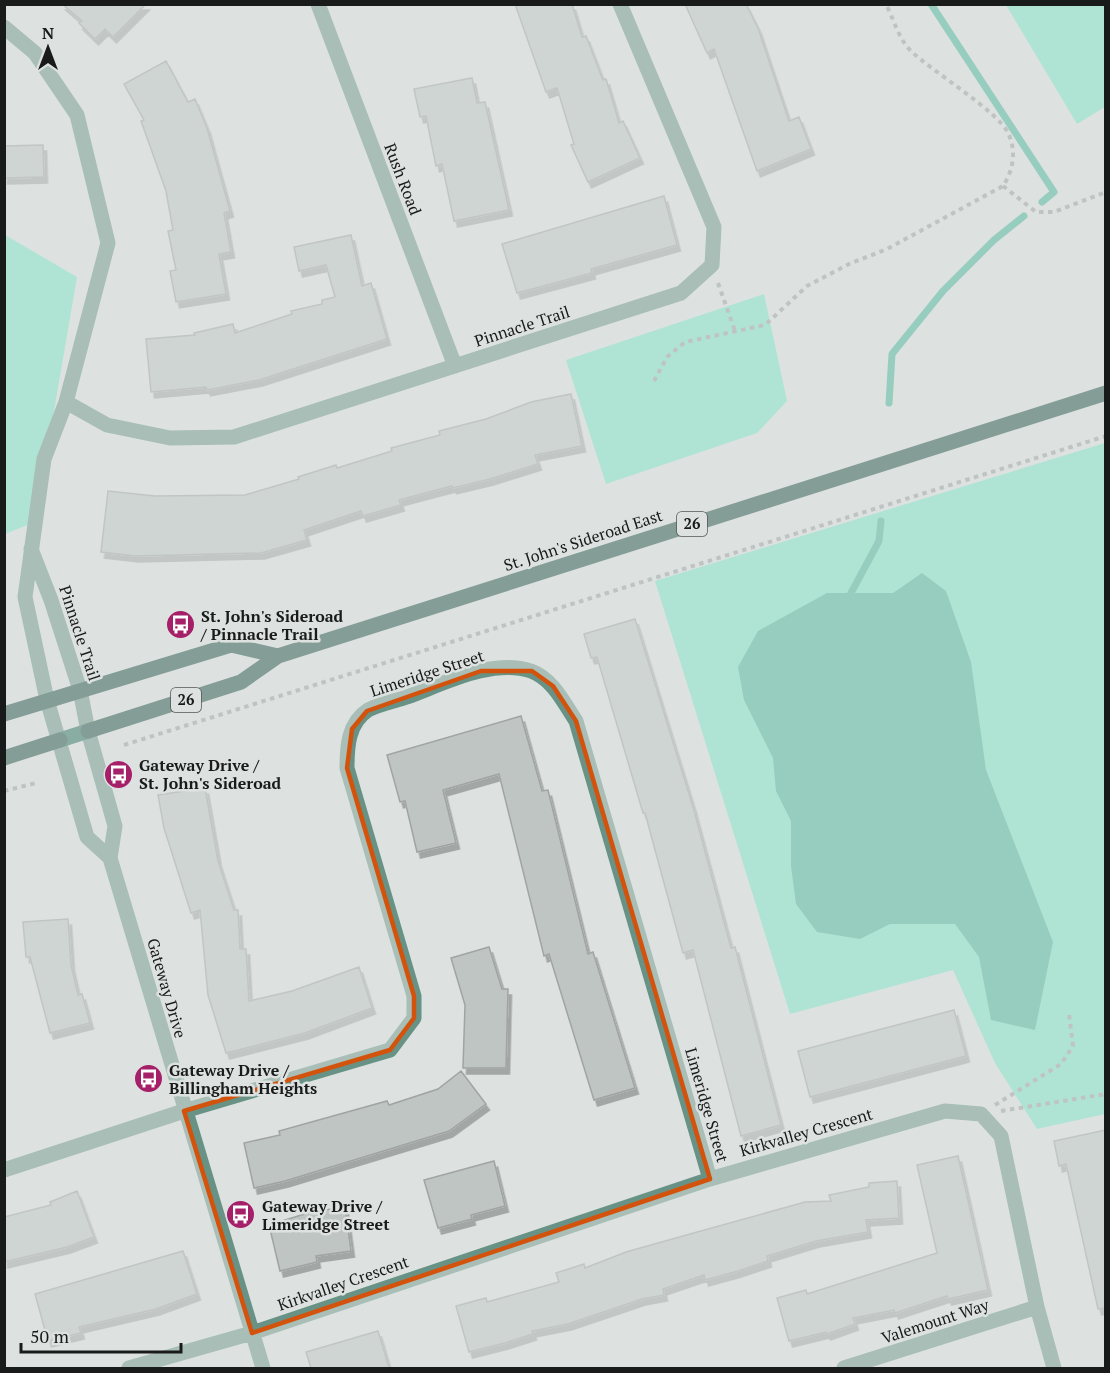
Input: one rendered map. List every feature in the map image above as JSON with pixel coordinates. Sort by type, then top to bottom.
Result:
[{"type":"main road","name":"St. John's Sideroad East","points":[[4,758],[242,682],[278,656],[1106,393]]},
{"type":"main road","name":"26","points":[[4,714],[231,645],[278,656]]},
{"type":"street","name":"Rush Road","points":[[318,4],[455,366]]},
{"type":"street","points":[[620,4],[714,227],[712,265]]},
{"type":"street","name":"Pinnacle Trail","points":[[4,27],[35,53],[77,115],[108,243],[66,402],[44,459],[31,549],[25,597],[47,700]]},
{"type":"street","name":"Pinnacle Trail","points":[[66,402],[107,425],[170,438],[234,437],[681,293],[712,265]]},
{"type":"street","name":"Pinnacle Trail","points":[[31,549],[51,600],[80,690],[88,731]]},
{"type":"street","name":"Limeridge Street","points":[[4,1170],[184,1111],[390,1050],[403,1036],[414,1018],[414,996],[347,768],[347,746],[352,729],[367,711],[481,671],[512,668],[532,671],[553,686],[576,721],[710,1179]]},
{"type":"street","points":[[47,700],[87,837],[110,858]]},
{"type":"street","name":"Gateway Drive","points":[[88,731],[115,826],[110,858],[184,1111],[263,1368]]},
{"type":"street","name":"Kirkvalley Crescent","points":[[129,1368],[252,1333],[710,1179],[945,1111],[981,1114]]},
{"type":"street","points":[[981,1114],[1001,1136],[1037,1307],[1054,1368]]},
{"type":"street","name":"Valemount Way","points":[[844,1368],[1037,1307]]},
{"type":"path","points":[[654,381],[667,357],[685,342],[765,325],[807,286],[849,264],[887,249],[1004,186],[1012,171],[1008,133],[985,109],[937,74],[907,48],[886,4]]},
{"type":"path","points":[[1004,186],[1036,212],[1054,212],[1106,192]]},
{"type":"path","points":[[712,265],[735,331]]},
{"type":"path","points":[[124,745],[1106,436]]},
{"type":"path","points":[[4,791],[36,783]]},
{"type":"path","points":[[981,1114],[1061,1064],[1072,1046],[1069,1014]]},
{"type":"path","points":[[981,1114],[1106,1094]]},
{"type":"highlighted area","points":[[481,671],[532,671],[553,686],[576,721],[710,1179],[252,1333],[184,1111],[390,1050],[414,1018],[414,996],[347,768],[352,729],[367,711]]},
{"type":"shaded area","points":[[1006,5],[1105,5],[1105,107],[1077,124]]},
{"type":"shaded area","points":[[5,235],[77,277],[35,522],[5,534]]},
{"type":"shaded area","points":[[764,294],[787,401],[757,433],[606,484],[566,360]]},
{"type":"shaded area","points":[[1105,443],[1105,1114],[1037,1129],[995,1063],[953,970],[790,1014],[655,581]]},
{"type":"shaded area","points":[[922,573],[946,591],[971,662],[986,770],[1053,942],[1035,1030],[991,1020],[979,957],[955,924],[890,924],[860,939],[817,932],[796,904],[791,866],[791,821],[776,791],[773,758],[744,700],[738,667],[758,631],[827,593],[893,593]]},
{"type":"building","points":[[62,4],[146,4],[113,37],[105,29],[95,39],[79,23],[82,21]]},
{"type":"building","points":[[515,4],[572,4],[582,37],[586,36],[603,80],[606,79],[619,123],[623,121],[640,158],[588,182],[571,145],[574,144],[557,88],[546,92]]},
{"type":"building","points":[[685,4],[746,4],[758,28],[789,121],[799,117],[811,149],[757,171],[714,49],[707,53]]},
{"type":"building","points":[[166,61],[188,102],[195,99],[207,128],[230,211],[224,213],[231,252],[219,254],[226,294],[176,302],[170,271],[176,270],[168,231],[173,230],[166,191],[141,121],[144,120],[124,84]]},
{"type":"building","points":[[472,78],[477,103],[485,102],[509,210],[454,221],[442,164],[436,166],[426,116],[420,117],[414,89]]},
{"type":"building","points":[[43,145],[44,177],[4,178],[4,146]]},
{"type":"building","points":[[664,196],[677,245],[591,269],[592,273],[517,293],[502,244]]},
{"type":"building","points":[[351,235],[362,286],[371,283],[387,339],[259,380],[207,390],[206,387],[151,392],[146,339],[195,335],[194,333],[233,324],[235,333],[292,314],[291,311],[322,304],[322,300],[335,297],[326,265],[299,271],[294,247]]},
{"type":"building","points":[[571,394],[582,446],[535,455],[538,464],[490,479],[399,500],[401,505],[363,516],[361,511],[304,530],[307,540],[261,553],[135,556],[101,552],[108,491],[155,496],[245,495],[336,465],[337,468],[392,451],[391,448],[440,435],[439,431],[486,419],[531,402]]},
{"type":"building","points":[[635,619],[693,807],[731,948],[735,947],[781,1125],[741,1136],[693,950],[683,953],[645,813],[643,813],[597,657],[591,658],[584,634]]},
{"type":"building","points":[[521,716],[542,791],[548,790],[588,954],[593,952],[635,1088],[594,1100],[549,954],[544,956],[499,774],[443,790],[456,843],[417,852],[405,801],[400,802],[387,755]]},
{"type":"building","points":[[205,788],[218,861],[234,910],[238,910],[240,949],[246,949],[249,1001],[292,991],[359,967],[372,1008],[305,1033],[226,1053],[208,995],[200,910],[191,913],[164,828],[158,795]]},
{"type":"building","points":[[68,919],[71,965],[78,995],[82,994],[90,1023],[50,1033],[30,957],[26,957],[23,922]]},
{"type":"building","points":[[489,947],[502,989],[508,989],[506,1068],[463,1068],[465,1005],[451,958]]},
{"type":"building","points":[[954,1010],[966,1056],[810,1097],[798,1051]]},
{"type":"building","points":[[461,1071],[486,1104],[449,1131],[285,1181],[254,1188],[244,1143],[280,1135],[279,1131],[387,1101],[389,1105],[438,1089]]},
{"type":"building","points":[[1106,1130],[1106,1308],[1098,1309],[1066,1164],[1059,1166],[1054,1141]]},
{"type":"building","points":[[958,1156],[988,1290],[948,1299],[947,1296],[895,1313],[894,1310],[853,1318],[855,1324],[827,1334],[826,1332],[789,1341],[777,1298],[806,1290],[807,1294],[937,1253],[917,1165]]},
{"type":"building","points":[[494,1161],[505,1206],[471,1215],[472,1219],[438,1228],[424,1180]]},
{"type":"building","points":[[897,1181],[899,1218],[866,1220],[868,1232],[816,1241],[767,1256],[768,1261],[738,1271],[705,1280],[704,1275],[663,1289],[664,1295],[642,1299],[568,1324],[532,1331],[533,1334],[469,1352],[456,1306],[486,1298],[487,1302],[559,1282],[556,1273],[584,1264],[585,1268],[626,1252],[690,1234],[805,1202],[831,1201],[829,1195],[869,1187],[869,1183]]},
{"type":"building","points":[[77,1191],[94,1237],[67,1247],[4,1262],[4,1217],[51,1205],[50,1202]]},
{"type":"building","points":[[345,1207],[351,1251],[316,1256],[317,1262],[280,1271],[269,1225],[311,1212]]},
{"type":"building","points":[[183,1251],[197,1294],[156,1309],[79,1327],[81,1333],[48,1341],[35,1294]]},
{"type":"building","points":[[378,1331],[389,1368],[311,1368],[306,1352]]},
{"type":"waterway","points":[[931,4],[1054,192],[1042,202]]},
{"type":"waterway","points":[[889,403],[892,354],[943,291],[994,240],[1024,216]]},
{"type":"waterway","points":[[851,593],[879,541],[881,521]]},
{"type":"place","name":"St. John's Sideroad / Pinnacle Trail","points":[[180,625]]},
{"type":"place","name":"Gateway Drive / St. John's Sideroad","points":[[118,774]]},
{"type":"place","name":"Gateway Drive / Billingham Heights","points":[[148,1079]]},
{"type":"place","name":"Gateway Drive / Limeridge Street","points":[[241,1215]]}]
